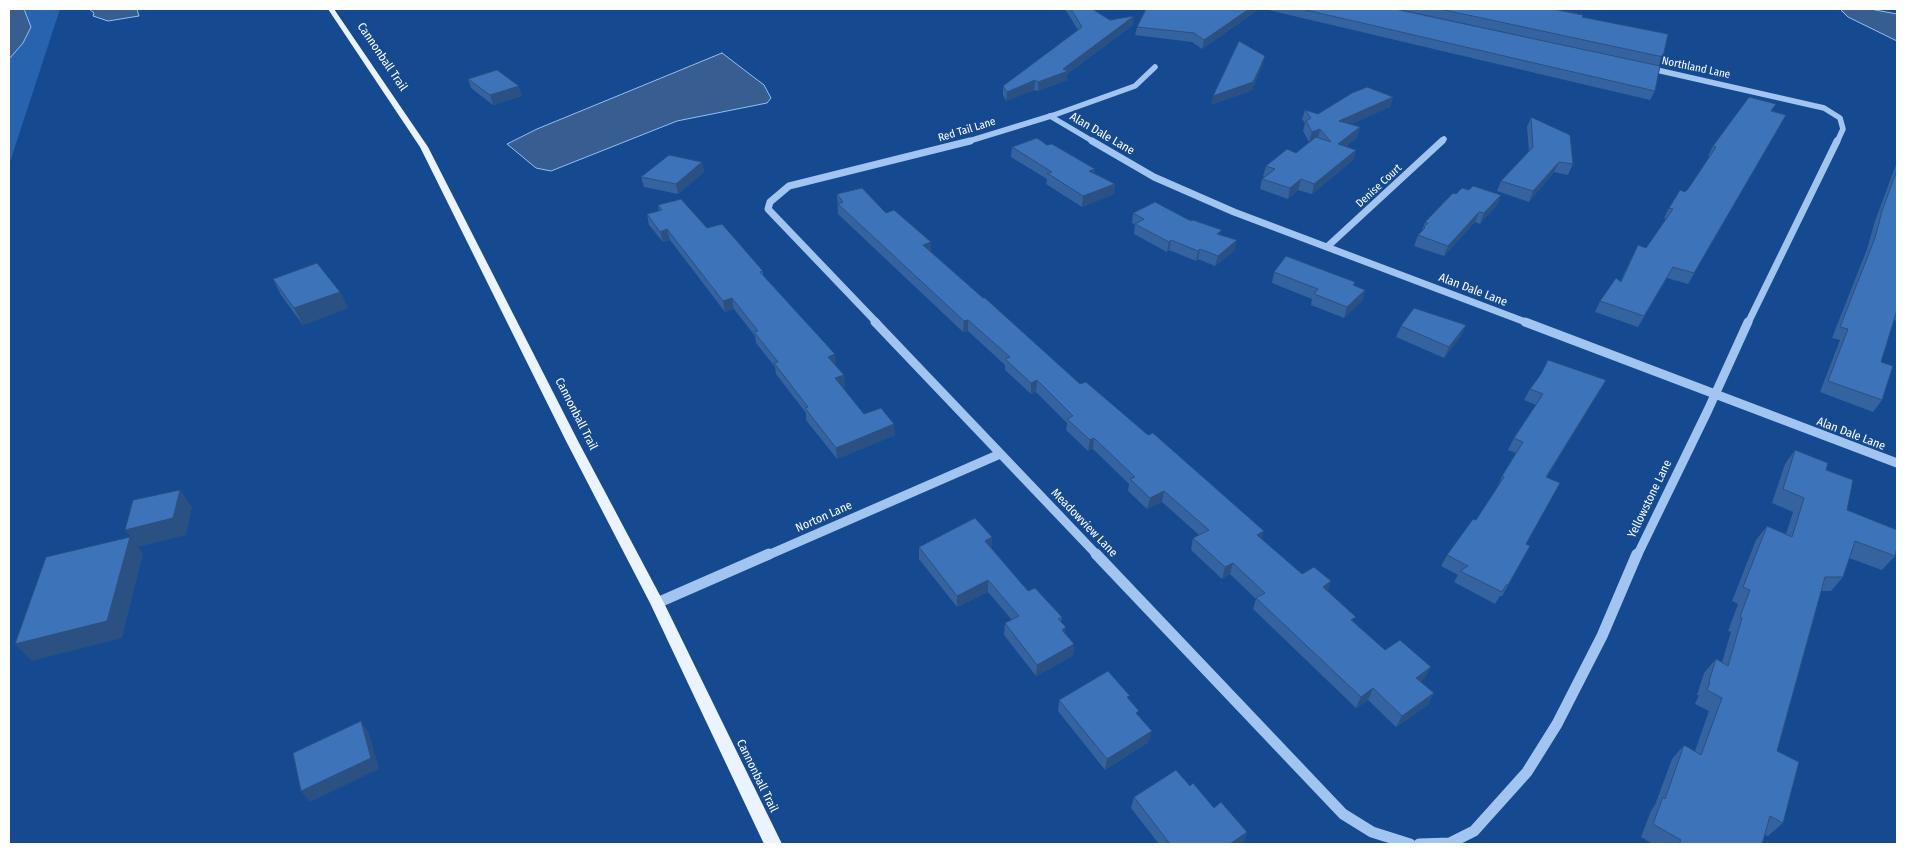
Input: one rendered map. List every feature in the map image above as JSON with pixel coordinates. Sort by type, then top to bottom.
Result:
[{"type":"main road","name":"Cannonball Trail","points":[[331,9],[424,146],[572,442],[657,602],[773,844]]},
{"type":"street","name":"Red Tail Lane","points":[[777,194],[789,186],[943,148],[1050,116],[1135,86],[1155,67]]},
{"type":"street","name":"Northland Lane","points":[[1644,67],[1800,101],[1833,113]]},
{"type":"street","name":"Yellowstone Lane","points":[[1419,844],[1450,843],[1474,831],[1526,772],[1557,724],[1602,636],[1639,550],[1844,128],[1842,121],[1833,113]]},
{"type":"street","name":"Alan Dale Lane","points":[[1050,116],[1154,177],[1234,212],[1897,463]]},
{"type":"street","name":"Denise Court","points":[[1328,247],[1444,140]]},
{"type":"street","name":"Meadowview Lane","points":[[777,194],[770,202],[768,209],[774,216],[1343,814],[1372,832],[1410,844]]},
{"type":"street","name":"Norton Lane","points":[[657,602],[1000,454]]},
{"type":"shaded area","points":[[9,9],[60,9],[10,162],[9,186]]},
{"type":"shaded area","points":[[9,9],[24,9],[31,27],[23,43],[9,59]]},
{"type":"shaded area","points":[[89,9],[137,9],[139,16],[108,21],[93,16],[94,13]]},
{"type":"shaded area","points":[[1840,9],[1870,9],[1897,14],[1897,41],[1848,17]]},
{"type":"shaded area","points":[[722,53],[764,85],[771,98],[767,103],[677,121],[551,171],[536,168],[507,144],[537,129]]},
{"type":"building","points":[[1071,9],[1092,9],[1110,20],[1134,16],[1063,69],[1068,71],[1038,82],[1035,80],[1007,92],[1003,86],[1082,27]]},
{"type":"building","points":[[1146,9],[1249,9],[1204,40],[1194,33],[1137,27]]},
{"type":"building","points":[[1302,9],[1395,9],[1660,66],[1655,91]]},
{"type":"building","points":[[1440,9],[1552,9],[1583,15],[1582,17],[1668,34],[1663,57]]},
{"type":"building","points":[[1239,41],[1265,56],[1257,74],[1253,82],[1213,96]]},
{"type":"building","points":[[497,70],[519,86],[490,95],[468,79]]},
{"type":"building","points":[[1367,87],[1393,97],[1339,121],[1360,127],[1338,144],[1356,150],[1314,184],[1301,179],[1290,188],[1262,179],[1275,169],[1266,166],[1287,149],[1296,153],[1316,137],[1331,142],[1320,129],[1312,132],[1306,121],[1311,118],[1305,110],[1318,114],[1352,93]]},
{"type":"building","points":[[1749,97],[1776,104],[1771,111],[1786,115],[1694,273],[1673,267],[1644,316],[1600,301],[1616,278],[1621,282],[1638,245],[1646,248],[1673,209],[1669,208],[1680,190],[1685,192],[1688,189],[1716,147],[1713,146]]},
{"type":"building","points":[[1531,117],[1570,135],[1573,164],[1559,162],[1533,191],[1501,181],[1533,147]]},
{"type":"building","points":[[1037,138],[1047,145],[1052,144],[1095,169],[1089,171],[1115,184],[1083,196],[1047,173],[1052,172],[1012,147]]},
{"type":"building","points":[[669,155],[702,162],[676,184],[641,177]]},
{"type":"building","points":[[1897,170],[1897,310],[1881,362],[1893,366],[1882,400],[1828,381],[1848,329],[1840,327],[1875,238],[1882,211]]},
{"type":"building","points":[[1473,186],[1501,195],[1484,213],[1479,212],[1448,246],[1418,235],[1428,223],[1425,222],[1453,193],[1456,194],[1462,188],[1469,190]]},
{"type":"building","points":[[862,188],[886,213],[894,210],[931,242],[923,245],[1080,384],[1086,382],[1148,435],[1153,433],[1264,531],[1257,535],[1302,574],[1314,567],[1331,581],[1323,587],[1356,617],[1351,620],[1385,650],[1400,640],[1431,667],[1416,678],[1434,693],[1402,716],[1373,688],[1361,697],[1256,598],[1265,593],[1233,563],[1225,567],[1193,538],[1209,530],[1164,491],[1150,498],[1130,479],[1135,477],[1094,438],[1090,440],[1067,419],[1073,416],[1037,380],[1031,383],[1005,359],[1010,357],[968,320],[964,321],[838,204],[843,202],[837,194]]},
{"type":"building","points":[[681,199],[707,228],[722,224],[763,271],[760,272],[835,354],[828,357],[844,375],[835,378],[864,414],[881,408],[894,424],[836,448],[805,408],[808,407],[774,363],[778,362],[754,332],[758,331],[732,298],[723,301],[667,229],[660,232],[647,214],[662,210],[658,205]]},
{"type":"building","points":[[1155,202],[1191,221],[1193,220],[1222,230],[1217,234],[1237,240],[1218,256],[1200,249],[1198,251],[1171,240],[1169,242],[1135,224],[1144,219],[1133,213]]},
{"type":"building","points":[[1286,256],[1355,282],[1353,285],[1365,290],[1347,307],[1314,294],[1318,289],[1274,272]]},
{"type":"building","points":[[317,263],[340,292],[294,308],[273,279]]},
{"type":"building","points":[[1414,308],[1466,325],[1449,347],[1401,326]]},
{"type":"building","points":[[1548,360],[1606,380],[1546,477],[1560,483],[1526,544],[1530,546],[1502,592],[1460,571],[1468,566],[1447,555],[1473,519],[1476,520],[1504,477],[1502,476],[1523,442],[1514,438],[1543,394],[1530,389]]},
{"type":"building","points":[[1795,450],[1828,463],[1826,470],[1853,480],[1847,510],[1897,530],[1895,556],[1855,541],[1843,577],[1825,577],[1777,751],[1799,762],[1783,823],[1770,816],[1762,844],[1679,844],[1681,840],[1653,824],[1663,797],[1665,799],[1684,745],[1701,755],[1722,698],[1707,690],[1709,681],[1716,659],[1728,666],[1742,618],[1740,617],[1750,590],[1743,587],[1767,526],[1792,537],[1804,498],[1783,489]]},
{"type":"building","points":[[180,490],[173,518],[125,530],[133,500]]},
{"type":"building","points":[[975,518],[992,537],[985,541],[1028,591],[1035,588],[1062,617],[1058,619],[1066,627],[1062,630],[1074,644],[1037,665],[1005,623],[1019,616],[988,580],[957,596],[919,547]]},
{"type":"building","points":[[130,537],[107,621],[15,644],[46,557]]},
{"type":"building","points":[[1108,671],[1130,696],[1127,697],[1139,711],[1136,713],[1152,731],[1107,759],[1059,700]]},
{"type":"building","points":[[361,721],[371,758],[301,791],[293,753]]},
{"type":"building","points":[[1176,770],[1190,786],[1193,783],[1214,808],[1221,802],[1247,832],[1230,844],[1170,844],[1134,797]]}]
